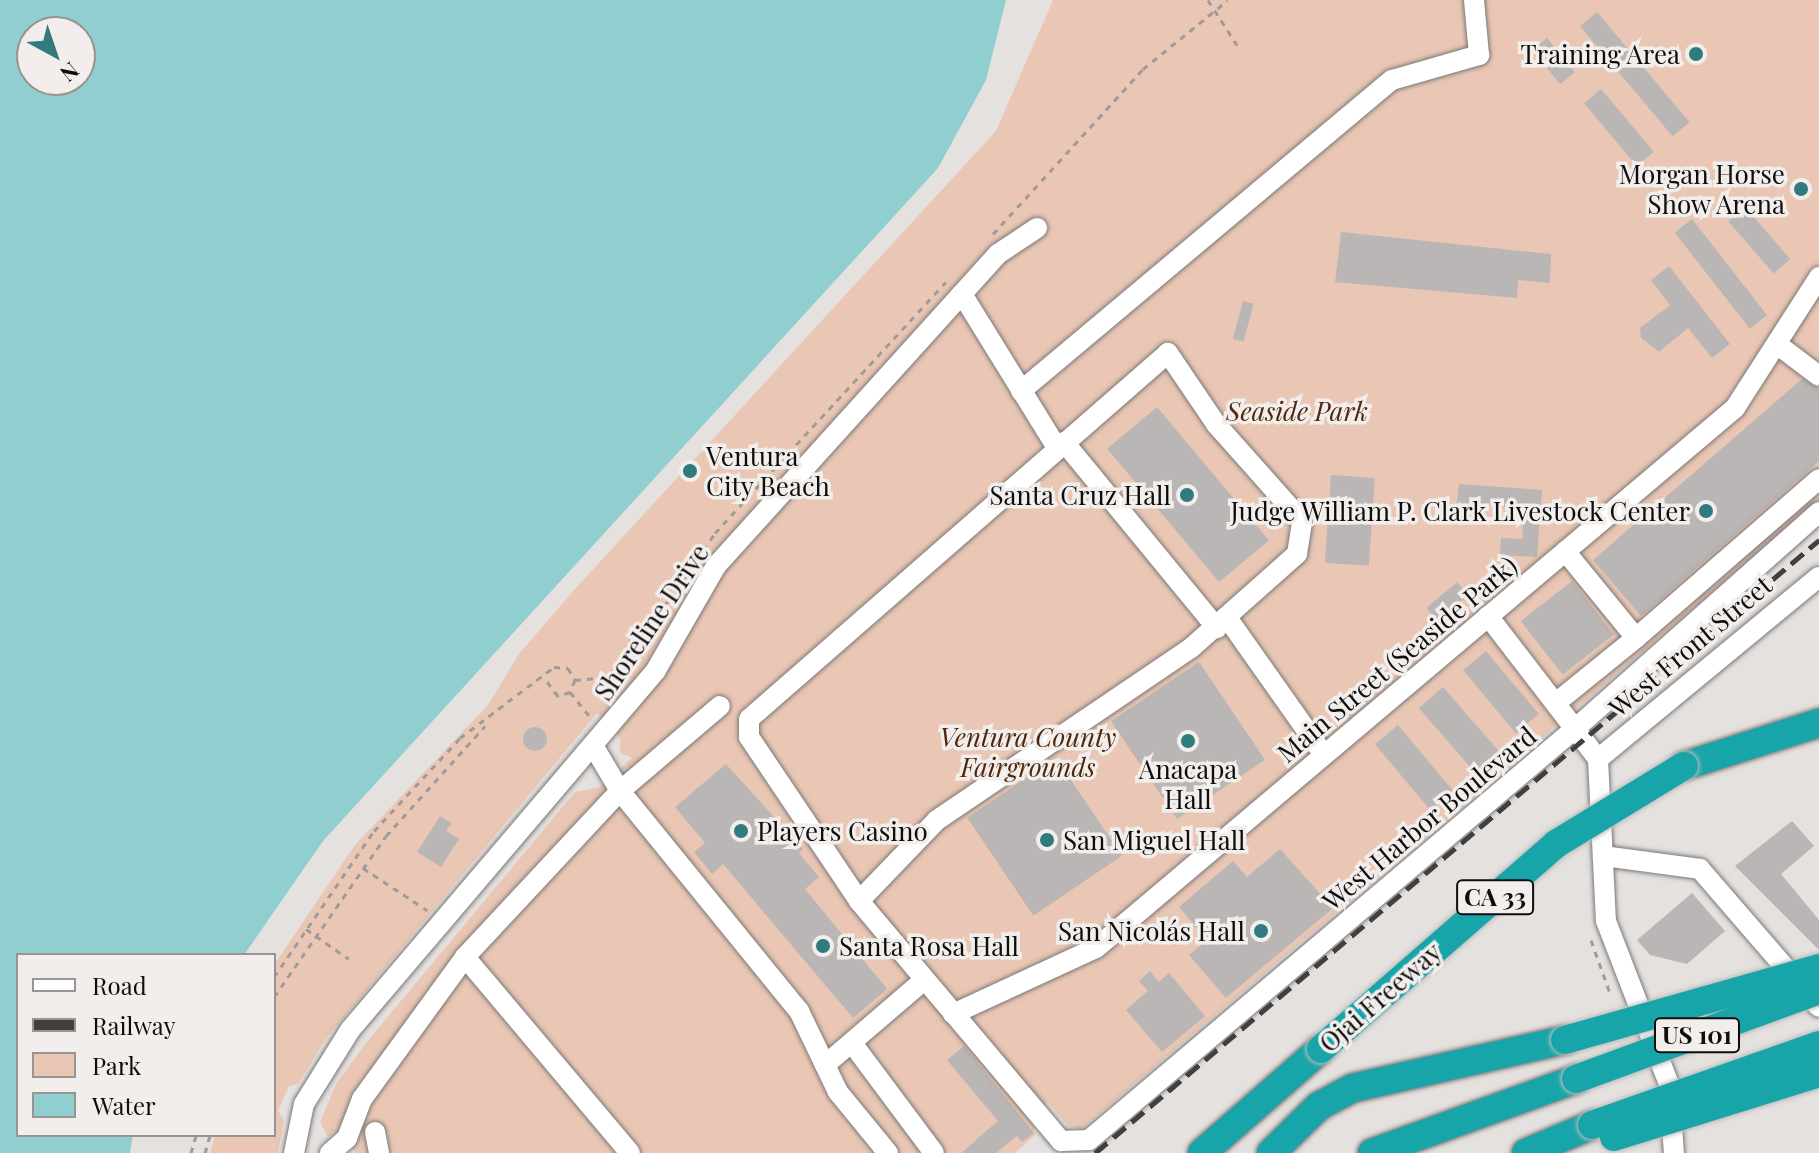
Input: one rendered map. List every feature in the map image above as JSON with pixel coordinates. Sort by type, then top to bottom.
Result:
[{"type":"highway","name":"Ojai Freeway","points":[[1202,1153],[1556,844],[1684,766],[1819,723]]},
{"type":"highway","points":[[1271,1153],[1319,1106],[1353,1088],[1565,1040],[1819,968]]},
{"type":"highway","name":"US 101","points":[[1372,1153],[1819,990]]},
{"type":"highway","name":"US 101","points":[[1526,1153],[1595,1133],[1819,1045]]},
{"type":"highway","points":[[1548,1153],[1595,1133],[1819,1073]]},
{"type":"street","points":[[1021,391],[1392,80],[1479,55],[1474,0]]},
{"type":"street","name":"Shoreline Drive","points":[[294,1153],[304,1104],[350,1030],[594,747],[656,670],[716,566],[1008,244],[1037,228]]},
{"type":"street","name":"Main Street (Seaside Park)","points":[[953,1014],[1096,948],[1735,408],[1778,345],[1817,277]]},
{"type":"street","points":[[962,294],[1021,391],[1060,445],[1222,624],[1324,755]]},
{"type":"street","points":[[1778,345],[1819,376]]},
{"type":"street","points":[[859,901],[937,820],[1222,624],[1291,562],[1300,546],[1302,521],[1216,424],[1168,353],[749,719],[749,737],[859,901],[953,1014],[1054,1147]]},
{"type":"street","points":[[1557,702],[1636,638],[1819,479]]},
{"type":"street","name":"West Harbor Boulevard","points":[[1054,1147],[1089,1140],[1582,732],[1819,512]]},
{"type":"street","points":[[1565,551],[1636,638]]},
{"type":"street","name":"West Front Street","points":[[1598,759],[1819,577]]},
{"type":"street","points":[[1488,616],[1582,732],[1598,759],[1608,930],[1669,1084],[1674,1153]]},
{"type":"street","points":[[330,1153],[347,1138],[362,1099],[465,957],[620,791],[720,706]]},
{"type":"street","points":[[594,747],[620,791],[799,1011],[838,1092],[888,1153]]},
{"type":"street","points":[[1603,856],[1700,869],[1819,1007]]},
{"type":"street","points":[[465,957],[630,1153]]},
{"type":"street","points":[[825,1065],[924,980]]},
{"type":"street","points":[[852,1043],[934,1153]]},
{"type":"street","points":[[375,1132],[379,1153]]},
{"type":"path","points":[[1208,0],[1211,11],[1237,45]]},
{"type":"path","points":[[1112,108],[1143,69],[1228,0]]},
{"type":"path","points":[[276,974],[393,810],[460,738],[487,723],[545,679],[554,667],[568,668],[575,680],[570,692]]},
{"type":"path","points":[[545,679],[552,694],[570,692]]},
{"type":"path","points":[[570,692],[593,720]]},
{"type":"path","points":[[589,725],[598,715]]},
{"type":"path","points":[[276,994],[363,868],[487,723]]},
{"type":"path","points":[[363,868],[431,913],[438,906]]},
{"type":"path","points":[[306,929],[349,959]]},
{"type":"path","points":[[1591,940],[1610,993]]},
{"type":"green space","name":"Ventura County Fairgrounds","points":[[1053,0],[1819,0],[1819,502],[1081,1129],[1068,1126],[1048,1102],[1032,1115],[1035,1135],[1015,1153],[356,1153],[339,1129],[328,1137],[320,1122],[336,1084],[365,1044],[575,792],[599,787],[632,758],[620,753],[620,738],[597,713],[325,1040],[298,1084],[289,1086],[278,1111],[284,1120],[278,1153],[210,1153],[214,1137],[276,1137],[276,962],[355,845],[488,705],[519,654],[575,589],[996,131]]},
{"type":"water","points":[[0,0],[1006,0],[986,80],[938,168],[323,841],[245,953],[16,953],[16,1137],[133,1137],[130,1153],[0,1153]]},
{"type":"building","points":[[1597,12],[1690,122],[1673,136],[1580,26]]},
{"type":"building","points":[[1547,38],[1575,72],[1560,84],[1532,50]]},
{"type":"building","points":[[1601,89],[1654,152],[1637,166],[1584,103]]},
{"type":"building","points":[[1745,207],[1790,259],[1774,274],[1728,221]]},
{"type":"building","points":[[1692,219],[1767,315],[1750,329],[1675,233]]},
{"type":"building","points":[[1341,232],[1551,254],[1550,283],[1518,280],[1517,298],[1335,282]]},
{"type":"building","points":[[1669,266],[1730,344],[1712,358],[1688,328],[1659,352],[1641,338],[1640,328],[1670,305],[1651,280]]},
{"type":"building","points":[[1243,301],[1254,304],[1244,342],[1233,339]]},
{"type":"building","name":"Judge William P. Clark Livestock Center","points":[[1802,379],[1819,389],[1819,461],[1641,616],[1593,560]]},
{"type":"building","name":"Santa Cruz Hall","points":[[1157,407],[1269,540],[1219,582],[1107,449]]},
{"type":"building","points":[[1331,475],[1375,478],[1369,566],[1325,563]]},
{"type":"building","points":[[1459,484],[1542,490],[1537,557],[1500,555],[1501,538],[1522,539],[1524,508],[1457,503]]},
{"type":"building","points":[[1572,581],[1614,635],[1563,675],[1521,621]]},
{"type":"building","points":[[1457,582],[1468,595],[1437,621],[1426,608]]},
{"type":"building","points":[[1486,651],[1539,714],[1516,733],[1463,670]]},
{"type":"building","name":"Anacapa Hall","points":[[1199,662],[1265,760],[1177,819],[1111,721]]},
{"type":"building","points":[[1443,687],[1499,752],[1475,773],[1419,708]]},
{"type":"building","points":[[1398,725],[1454,792],[1431,811],[1375,744]]},
{"type":"building","points":[[535,727],[546,734],[547,739],[540,750],[535,751],[524,744],[523,739],[530,728]]},
{"type":"building","name":"San Miguel Hall","points":[[1056,758],[1122,856],[1033,916],[967,818]]},
{"type":"building","name":"Players Casino","points":[[726,764],[803,849],[799,853],[819,877],[805,889],[887,989],[853,1018],[723,864],[712,874],[694,852],[705,843],[675,807]]},
{"type":"building","points":[[440,816],[452,823],[446,831],[459,839],[441,867],[417,852]]},
{"type":"building","points":[[1792,821],[1814,846],[1781,874],[1819,920],[1819,950],[1735,866]]},
{"type":"building","name":"San Nicolás Hall","points":[[1280,849],[1333,908],[1226,998],[1189,955],[1207,940],[1179,907],[1233,861],[1247,877]]},
{"type":"building","points":[[1692,893],[1725,931],[1687,964],[1650,955],[1637,940]]},
{"type":"building","points":[[1150,971],[1159,982],[1169,973],[1205,1016],[1162,1052],[1126,1010],[1148,991],[1139,981]]},
{"type":"building","points":[[964,1046],[1034,1133],[1022,1142],[1017,1136],[996,1153],[961,1153],[998,1121],[947,1060]]},
{"type":"railway","points":[[1095,1153],[1819,540]]},
{"type":"place","name":"Training Area","points":[[1696,54]]},
{"type":"place","name":"Morgan Horse Show Arena","points":[[1801,189]]},
{"type":"place","name":"Ventura City Beach","points":[[690,471]]},
{"type":"place","name":"Santa Cruz Hall","points":[[1187,495]]},
{"type":"place","name":"Judge William P. Clark Livestock Center","points":[[1706,511]]},
{"type":"place","name":"Anacapa Hall","points":[[1188,741]]},
{"type":"place","name":"Players Casino","points":[[741,831]]},
{"type":"place","name":"San Miguel Hall","points":[[1047,840]]},
{"type":"place","name":"San Nicolás Hall","points":[[1261,931]]},
{"type":"place","name":"Santa Rosa Hall","points":[[823,946]]},
{"type":"park label","name":"Seaside Park","points":[[1297,411]]}]
